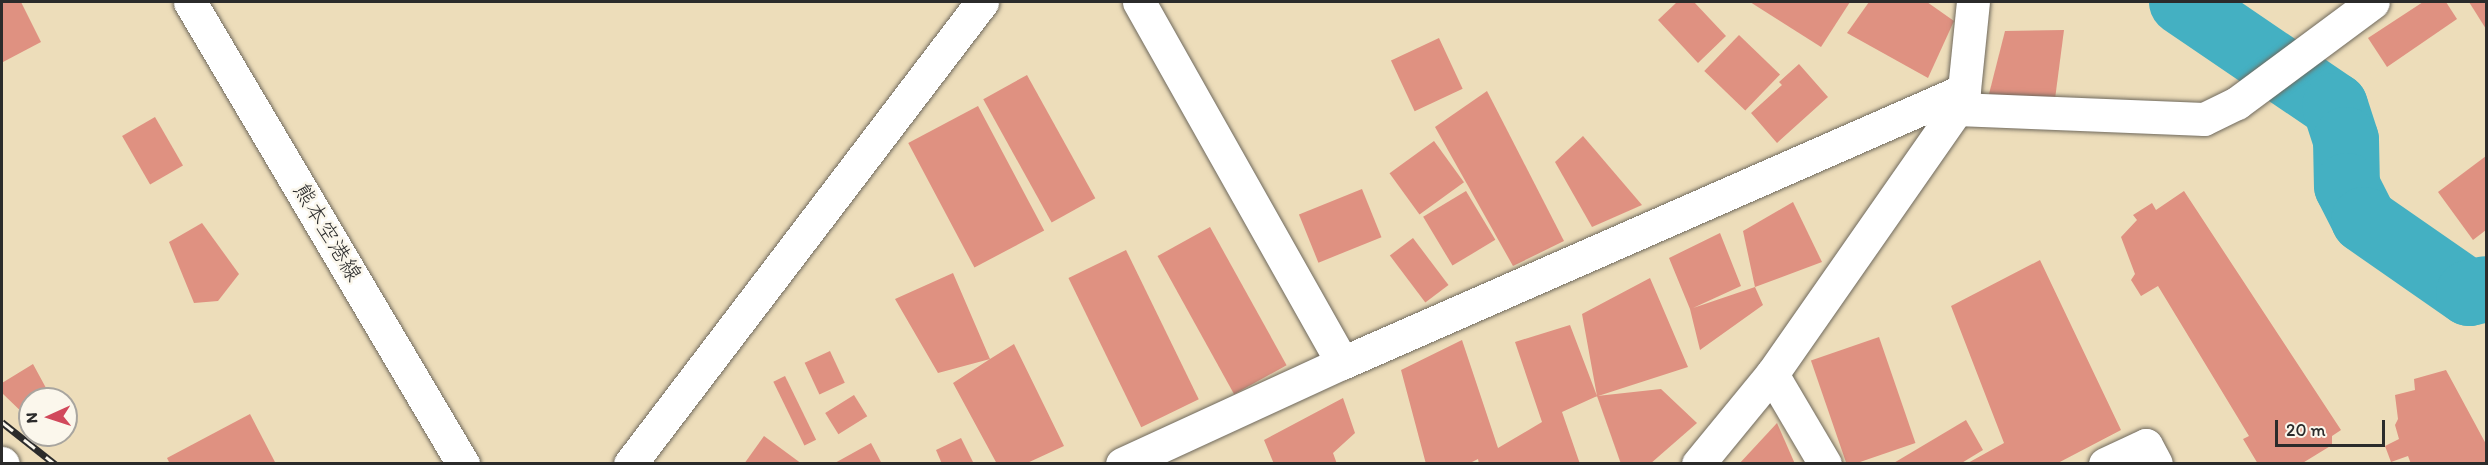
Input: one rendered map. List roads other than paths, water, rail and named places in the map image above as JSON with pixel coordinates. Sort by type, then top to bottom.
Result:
[{"type":"street","name":"熊本空港線","points":[[190,2],[464,464]]},
{"type":"street","points":[[630,464],[982,2]]},
{"type":"street","points":[[1139,2],[1342,363]]},
{"type":"street","points":[[1698,464],[1772,374],[1960,99],[1973,2]]},
{"type":"street","points":[[1122,464],[1342,363],[1960,99],[2204,119],[2236,103],[2373,2]]},
{"type":"street","points":[[1772,374],[1825,464]]},
{"type":"street","points":[[2106,464],[2146,445],[2156,464]]},
{"type":"waterway","points":[[2182,2],[2335,106],[2346,140],[2347,186],[2364,220],[2469,293],[2486,289]]},
{"type":"railway","points":[[2,422],[55,464]]}]
